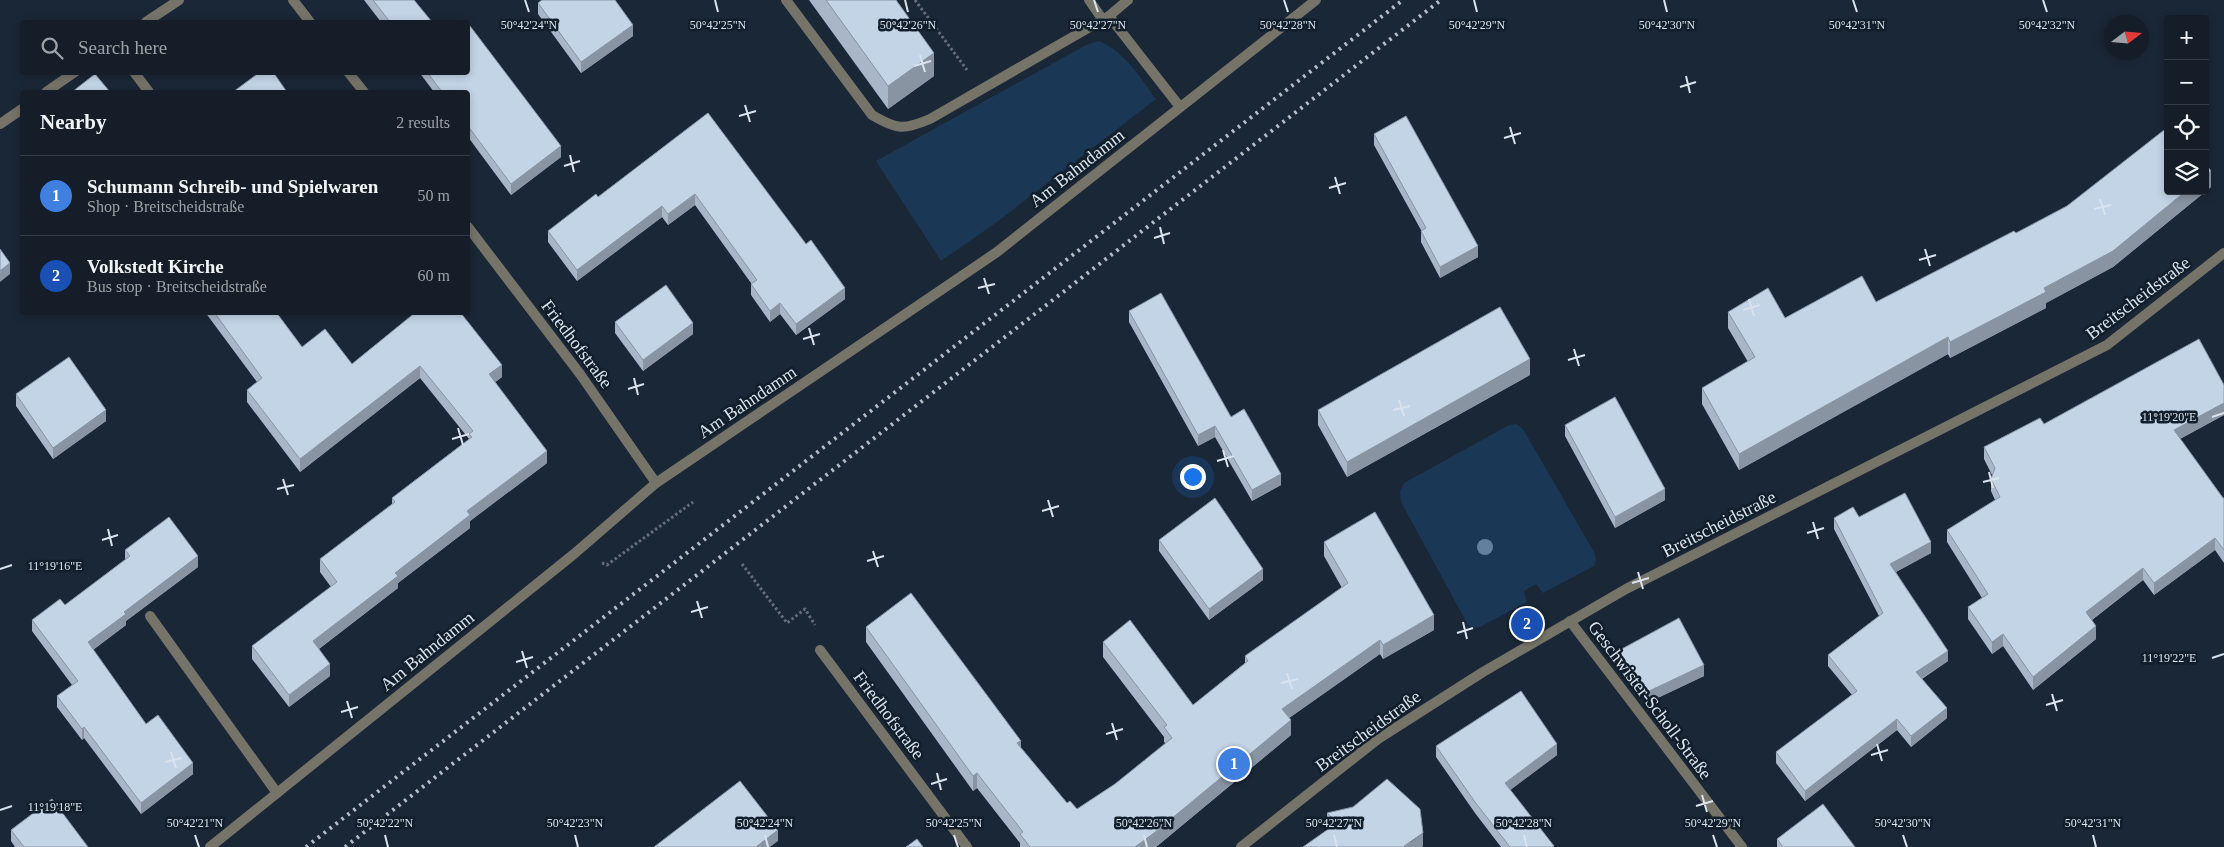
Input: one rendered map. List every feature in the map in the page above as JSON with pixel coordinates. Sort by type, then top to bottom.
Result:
[{"type":"street","points":[[149,20],[178,0]]},
{"type":"street","points":[[293,0],[308,20]]},
{"type":"street","points":[[786,0],[872,115],[889,126],[910,128],[982,90],[1106,18],[1128,0]]},
{"type":"street","points":[[1089,0],[1180,107]]},
{"type":"street","name":"Am Bahndamm","points":[[210,847],[574,554],[656,483],[997,252],[1316,0]]},
{"type":"street","points":[[49,90],[71,75]]},
{"type":"street","points":[[136,75],[148,90]]},
{"type":"street","points":[[350,75],[362,90]]},
{"type":"street","points":[[0,124],[20,110]]},
{"type":"street","name":"Friedhofstraße","points":[[470,231],[580,374],[656,483]]},
{"type":"street","name":"Breitscheidstraße","points":[[1241,847],[1378,739],[1483,672],[1634,585],[2107,345],[2224,253]]},
{"type":"street","points":[[150,616],[277,793]]},
{"type":"street","name":"Geschwister-Scholl-Straße","points":[[1570,621],[1742,847]]},
{"type":"street","name":"Friedhofstraße","points":[[820,650],[967,847]]},
{"type":"path","points":[[915,0],[982,90]]},
{"type":"path","points":[[637,545],[693,502]]},
{"type":"path","points":[[742,564],[787,623],[804,609],[818,628],[820,650]]},
{"type":"shaded area","points":[[1099,41],[1124,58],[1156,99],[997,222],[941,261],[876,161],[1086,45]]},
{"type":"shaded area","points":[[1517,424],[1523,429],[1594,552],[1596,560],[1594,566],[1543,593],[1536,584],[1524,591],[1527,602],[1480,627],[1473,628],[1468,625],[1401,502],[1400,491],[1404,483],[1509,425]]},
{"type":"building","points":[[373,0],[414,0],[430,20],[388,20]]},
{"type":"building","points":[[542,0],[615,0],[633,25],[581,62],[538,3]]},
{"type":"building","points":[[826,0],[896,0],[934,53],[888,86]]},
{"type":"building","points":[[470,26],[561,146],[511,184],[470,129],[470,90],[440,90],[429,75],[470,75]]},
{"type":"building","points":[[96,75],[108,90],[75,90]]},
{"type":"building","points":[[256,75],[275,75],[286,90],[236,90]]},
{"type":"building","points":[[708,113],[806,244],[811,240],[845,288],[796,324],[780,303],[770,311],[751,284],[757,280],[695,194],[668,214],[662,206],[577,270],[548,231],[596,194],[598,197]]},
{"type":"building","points":[[1406,116],[1478,246],[1440,267],[1421,231],[1426,228],[1374,134]]},
{"type":"building","points":[[2164,130],[2164,195],[2181,195],[2113,251],[2044,288],[2046,292],[1950,342],[1948,337],[1739,454],[1702,388],[1755,357],[1728,312],[1768,288],[1785,318],[1862,276],[1876,302],[2067,206]]},
{"type":"building","points":[[0,249],[10,263],[0,271]]},
{"type":"building","points":[[666,285],[693,323],[643,360],[615,322]]},
{"type":"building","points":[[1161,293],[1231,417],[1244,409],[1281,474],[1252,490],[1215,426],[1198,435],[1129,311]]},
{"type":"building","points":[[1500,307],[1530,359],[1347,462],[1318,410]]},
{"type":"building","points":[[216,315],[278,315],[302,347],[325,329],[352,364],[412,315],[462,315],[502,365],[489,374],[547,451],[467,511],[470,515],[395,573],[398,576],[313,641],[330,664],[289,695],[252,646],[337,582],[320,559],[395,502],[392,498],[472,437],[469,434],[473,431],[420,366],[300,459],[247,390],[262,378]]},
{"type":"building","points":[[2199,339],[2224,385],[2224,403],[2174,430],[2224,498],[2224,550],[2215,538],[2154,583],[2143,568],[2086,612],[2096,626],[2033,677],[2003,634],[1992,642],[1968,607],[1988,594],[1947,530],[2000,497],[1991,479],[1995,468],[1984,447],[2040,418],[2044,424]]},
{"type":"building","points":[[69,357],[106,410],[53,448],[16,394]]},
{"type":"building","points":[[1615,397],[1665,489],[1615,517],[1565,425]]},
{"type":"building","points":[[1905,493],[1931,542],[1890,564],[1948,651],[1916,672],[1947,708],[1911,736],[1897,719],[1805,791],[1776,752],[1857,691],[1828,655],[1883,613],[1834,518],[1853,507],[1859,517]]},
{"type":"building","points":[[1215,498],[1263,569],[1209,609],[1159,540]]},
{"type":"building","points":[[1375,512],[1434,615],[1383,645],[1380,640],[1282,709],[1291,720],[1135,847],[1030,847],[1020,834],[1023,832],[977,773],[973,776],[866,627],[911,593],[1021,741],[1017,743],[1067,803],[1070,801],[1077,809],[1115,784],[1172,738],[1164,727],[1167,725],[1103,642],[1130,620],[1193,705],[1248,661],[1245,656],[1348,583],[1324,542]]},
{"type":"building","points":[[169,517],[198,556],[88,642],[146,724],[158,715],[193,763],[141,803],[84,727],[82,729],[57,696],[78,681],[32,620],[60,599],[65,605],[130,556],[125,550]]},
{"type":"building","points":[[1679,618],[1704,665],[1647,692],[1618,651]]},
{"type":"building","points":[[1521,691],[1557,744],[1505,783],[1554,846],[1552,847],[1510,847],[1475,802],[1436,746]]},
{"type":"building","points":[[1387,779],[1420,809],[1423,833],[1405,847],[1303,847],[1337,823],[1327,813],[1353,807]]},
{"type":"building","points":[[740,781],[778,830],[756,847],[654,847]]},
{"type":"building","points":[[52,799],[88,847],[24,847],[11,830]]},
{"type":"building","points":[[1823,804],[1855,847],[1783,847],[1777,839]]},
{"type":"building","points":[[917,839],[923,847],[906,847]]},
{"type":"railway","points":[[306,847],[1403,0]]},
{"type":"railway","points":[[345,847],[1441,0]]},
{"type":"place","name":"Volkstedt Kirche","points":[[1527,624]]},
{"type":"place","name":"Schumann Schreib- und Spielwaren","points":[[1234,764]]}]
